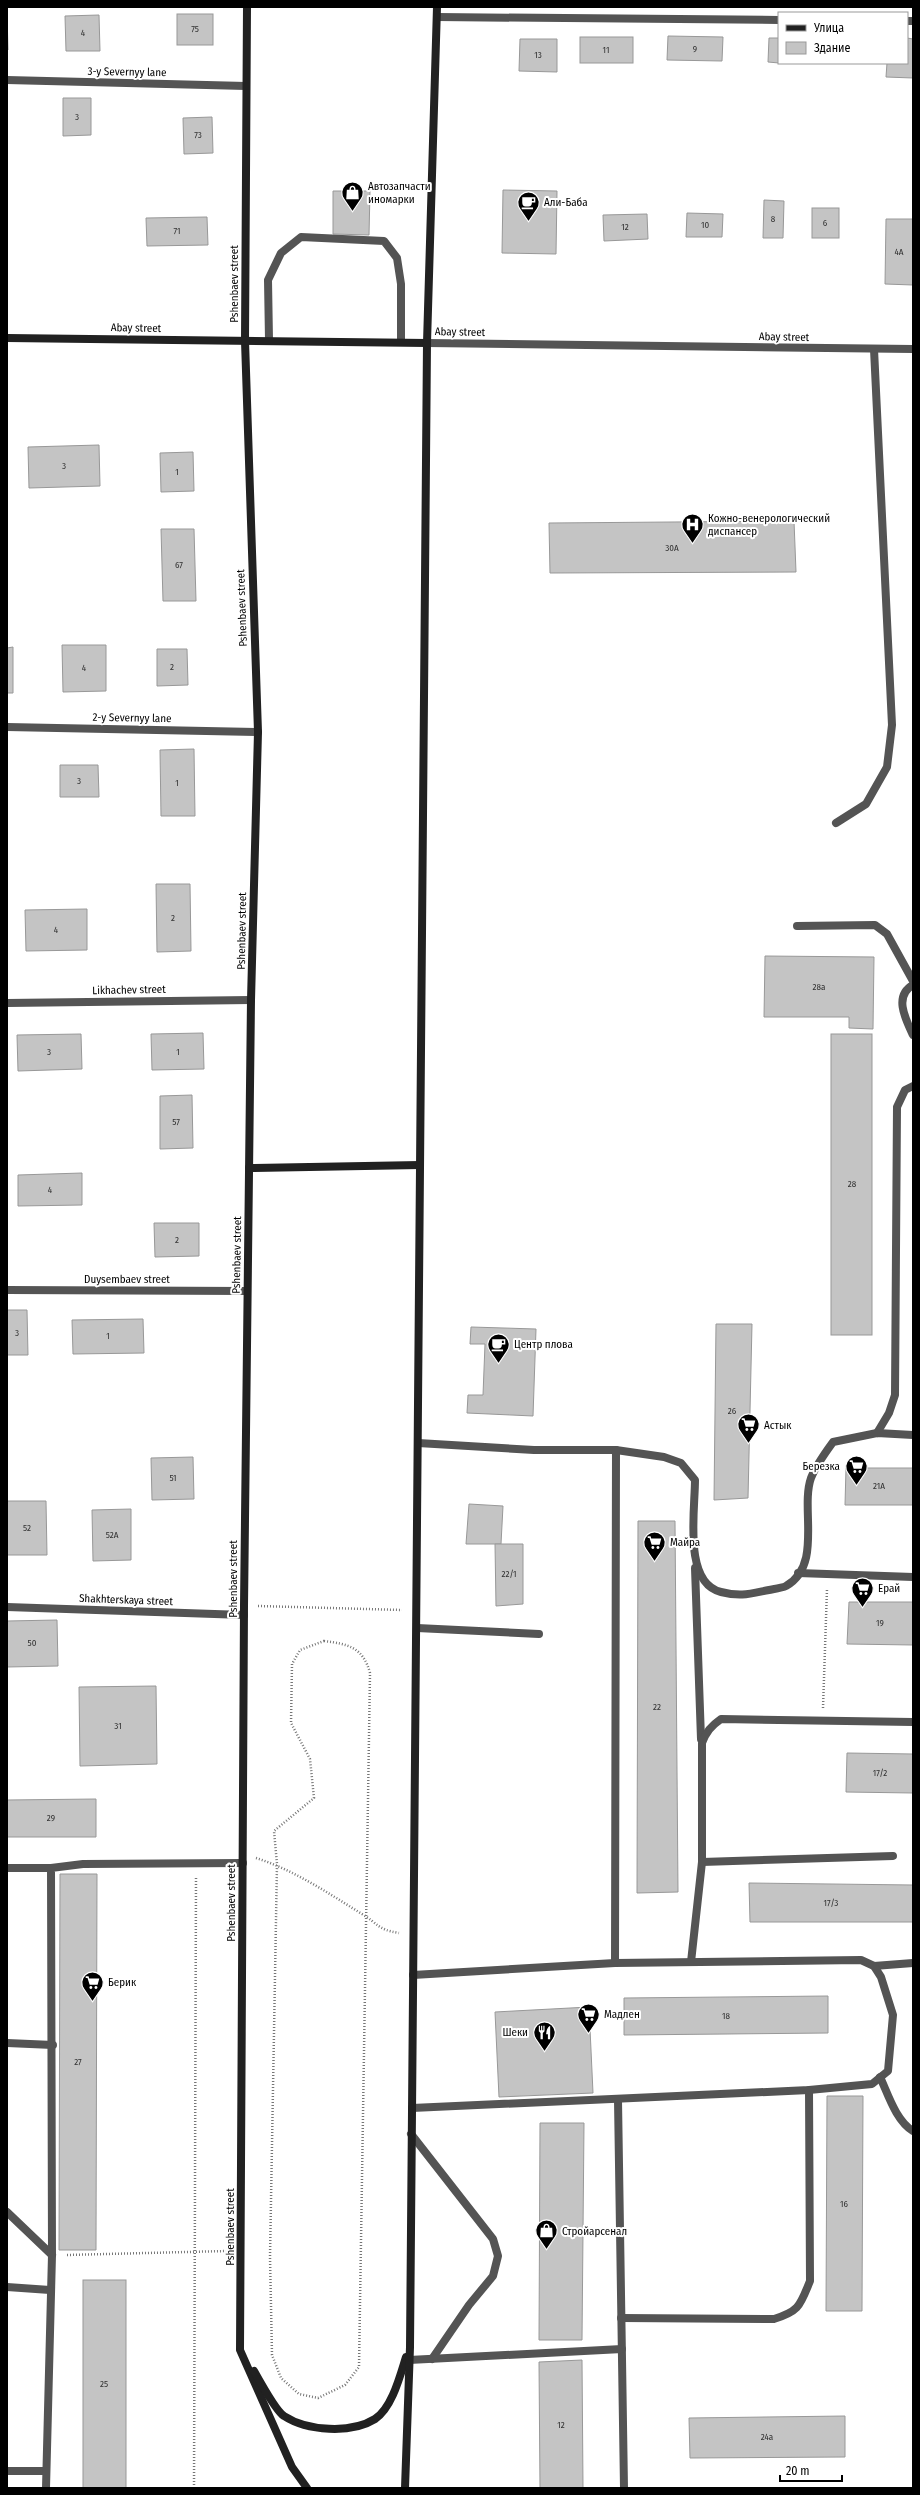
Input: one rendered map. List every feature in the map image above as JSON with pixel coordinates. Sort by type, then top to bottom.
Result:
[{"type":"main road","name":"Pshenbaev street","points":[[247,7],[245,341],[258,732],[251,1000],[247,1291],[240,2350],[292,2467],[307,2488]]},
{"type":"main road","points":[[405,2488],[410,2347],[427,343],[437,7]]},
{"type":"main road","name":"Abay street","points":[[7,338],[401,341],[427,343]]},
{"type":"main road","points":[[249,1168],[420,1165]]},
{"type":"main road","points":[[240,2350],[283,2416],[313,2428],[346,2429],[375,2419],[395,2394],[410,2347]]},
{"type":"street","points":[[437,17],[778,20]]},
{"type":"street","name":"3-y Severnyy lane","points":[[7,80],[246,86]]},
{"type":"street","points":[[269,340],[268,280],[281,253],[301,237],[384,241],[397,258],[401,284],[401,341]]},
{"type":"street","name":"Abay street","points":[[427,343],[913,349]]},
{"type":"street","points":[[836,823],[866,804],[888,767],[892,725],[874,349]]},
{"type":"street","name":"2-y Severnyy lane","points":[[7,726],[258,732]]},
{"type":"street","points":[[798,926],[875,925],[887,934],[913,980]]},
{"type":"street","points":[[913,985],[908,988],[902,998],[904,1014],[913,1035]]},
{"type":"street","name":"Likhachev street","points":[[7,1002],[251,1000]]},
{"type":"street","points":[[877,1433],[889,1413],[895,1395],[897,1107],[905,1090],[913,1086]]},
{"type":"street","name":"Duysembaev street","points":[[7,1290],[247,1291]]},
{"type":"street","points":[[694,1558],[701,1578],[712,1590],[739,1596],[786,1586],[798,1573],[808,1554],[809,1493],[811,1478],[820,1460],[833,1442],[877,1433],[913,1435]]},
{"type":"street","points":[[418,1443],[534,1450],[616,1450],[664,1457],[681,1463],[695,1480],[694,1558],[702,1744],[702,1862],[691,1962]]},
{"type":"street","points":[[614,1963],[616,1450]]},
{"type":"street","points":[[798,1573],[913,1577]]},
{"type":"street","name":"Shakhterskaya street","points":[[7,1607],[244,1615]]},
{"type":"street","points":[[417,1628],[538,1634]]},
{"type":"street","points":[[702,1744],[706,1732],[721,1719],[913,1722]]},
{"type":"street","points":[[702,1862],[893,1856]]},
{"type":"street","points":[[7,1868],[51,1868],[83,1864],[243,1863]]},
{"type":"street","points":[[46,2488],[52,2255],[53,2044],[51,1868]]},
{"type":"street","points":[[413,1975],[614,1963],[861,1960],[874,1966],[913,1963]]},
{"type":"street","points":[[412,2108],[618,2100],[809,2090],[872,2084],[888,2071],[893,2015],[881,1977],[874,1966]]},
{"type":"street","points":[[7,2043],[53,2044]]},
{"type":"street","points":[[880,2077],[893,2106],[907,2128],[913,2131]]},
{"type":"street","points":[[621,2318],[774,2319],[792,2313],[802,2301],[810,2281],[809,2090]]},
{"type":"street","points":[[618,2100],[624,2488]]},
{"type":"street","points":[[411,2134],[493,2239],[498,2256],[493,2276],[469,2305],[432,2359]]},
{"type":"street","points":[[7,2212],[52,2255]]},
{"type":"street","points":[[7,2287],[50,2290]]},
{"type":"street","points":[[409,2360],[622,2349]]},
{"type":"street","points":[[7,2471],[46,2471]]},
{"type":"path","points":[[823,1720],[828,1574]]},
{"type":"path","points":[[244,1606],[417,1611]]},
{"type":"path","points":[[324,1641],[344,1643],[357,1650],[367,1661],[370,1673],[364,1915],[359,2367],[345,2385],[318,2398],[299,2394],[281,2378],[272,2355],[270,2257],[277,1864],[274,1831],[314,1798],[310,1759],[291,1723],[292,1664],[300,1650],[324,1641]]},
{"type":"path","points":[[243,1853],[277,1864],[364,1915],[383,1931],[413,1936]]},
{"type":"path","points":[[194,2488],[196,1863]]},
{"type":"path","points":[[52,2255],[241,2251]]},
{"type":"building","points":[[7,14],[8,50],[7,50]]},
{"type":"building","points":[[177,14],[213,14],[213,45],[177,45]]},
{"type":"building","points":[[99,15],[100,51],[66,51],[65,16]]},
{"type":"building","points":[[668,36],[723,37],[722,61],[667,60]]},
{"type":"building","points":[[580,37],[633,37],[633,63],[580,63]]},
{"type":"building","points":[[769,38],[778,38],[778,63],[768,62]]},
{"type":"building","points":[[908,38],[913,39],[913,78],[886,77],[887,64],[908,64]]},
{"type":"building","points":[[520,39],[557,39],[557,72],[519,71]]},
{"type":"building","points":[[63,98],[91,98],[91,135],[63,136]]},
{"type":"building","points":[[212,117],[213,153],[184,154],[183,118]]},
{"type":"building","name":"Али-Баба","points":[[503,190],[557,191],[556,254],[502,253]]},
{"type":"building","points":[[333,191],[370,191],[369,235],[333,234]]},
{"type":"building","points":[[764,200],[784,201],[783,238],[763,238]]},
{"type":"building","points":[[812,208],[839,208],[839,238],[812,238]]},
{"type":"building","points":[[687,213],[723,214],[722,237],[686,237]]},
{"type":"building","points":[[647,214],[648,239],[604,241],[603,215]]},
{"type":"building","points":[[207,217],[208,245],[147,246],[146,218]]},
{"type":"building","points":[[886,219],[913,219],[913,285],[885,284]]},
{"type":"building","points":[[99,445],[100,486],[29,488],[28,447]]},
{"type":"building","points":[[193,452],[194,491],[161,492],[160,453]]},
{"type":"building","points":[[794,521],[796,572],[550,573],[549,523]]},
{"type":"building","points":[[161,529],[194,529],[196,601],[163,601]]},
{"type":"building","points":[[62,645],[106,645],[106,691],[63,692]]},
{"type":"building","points":[[13,647],[13,693],[7,693],[7,648]]},
{"type":"building","points":[[157,649],[187,649],[188,685],[157,686]]},
{"type":"building","points":[[194,749],[195,816],[161,816],[160,750]]},
{"type":"building","points":[[60,765],[98,765],[99,797],[60,797]]},
{"type":"building","points":[[156,884],[190,884],[191,951],[157,952]]},
{"type":"building","points":[[87,909],[87,950],[26,951],[25,910]]},
{"type":"building","points":[[765,956],[874,957],[873,1029],[849,1028],[849,1017],[764,1017]]},
{"type":"building","points":[[203,1033],[204,1069],[152,1070],[151,1034]]},
{"type":"building","points":[[81,1034],[82,1069],[18,1071],[17,1035]]},
{"type":"building","points":[[831,1034],[872,1034],[872,1335],[831,1335]]},
{"type":"building","points":[[192,1095],[193,1148],[160,1149],[160,1096]]},
{"type":"building","points":[[82,1173],[82,1205],[18,1206],[18,1175]]},
{"type":"building","points":[[154,1223],[199,1223],[199,1256],[155,1257]]},
{"type":"building","points":[[7,1310],[27,1310],[28,1355],[7,1355]]},
{"type":"building","points":[[143,1319],[144,1353],[73,1354],[72,1320]]},
{"type":"building","points":[[716,1324],[752,1324],[748,1498],[714,1500]]},
{"type":"building","points":[[471,1327],[536,1329],[533,1416],[467,1413],[468,1395],[483,1395],[485,1344],[470,1344]]},
{"type":"building","points":[[193,1457],[194,1499],[152,1500],[151,1458]]},
{"type":"building","points":[[846,1468],[913,1468],[913,1505],[845,1505]]},
{"type":"building","points":[[7,1501],[46,1501],[47,1555],[7,1555]]},
{"type":"building","points":[[469,1504],[503,1506],[501,1544],[466,1544]]},
{"type":"building","points":[[131,1509],[131,1560],[93,1561],[92,1510]]},
{"type":"building","points":[[638,1521],[675,1521],[678,1892],[637,1893]]},
{"type":"building","points":[[495,1544],[523,1544],[523,1604],[496,1606]]},
{"type":"building","points":[[849,1602],[913,1602],[913,1645],[847,1644]]},
{"type":"building","points":[[57,1620],[58,1666],[7,1667],[7,1621]]},
{"type":"building","points":[[156,1686],[157,1764],[80,1766],[79,1687]]},
{"type":"building","points":[[847,1753],[913,1754],[913,1793],[846,1792]]},
{"type":"building","points":[[96,1799],[96,1837],[7,1837],[7,1800]]},
{"type":"building","points":[[60,1874],[97,1874],[96,2250],[59,2250]]},
{"type":"building","points":[[749,1883],[913,1885],[913,1922],[750,1922]]},
{"type":"building","points":[[828,1996],[828,2033],[624,2035],[624,1998]]},
{"type":"building","name":"Шеки","points":[[589,2007],[593,2093],[499,2097],[495,2012]]},
{"type":"building","points":[[827,2096],[863,2096],[862,2311],[826,2311]]},
{"type":"building","points":[[540,2123],[584,2123],[582,2340],[539,2340]]},
{"type":"building","points":[[83,2280],[126,2280],[126,2488],[83,2488]]},
{"type":"building","points":[[582,2360],[583,2488],[540,2488],[539,2362]]},
{"type":"building","points":[[845,2416],[845,2457],[690,2458],[689,2418]]},
{"type":"place","name":"Автозапчасти иномарки","points":[[352,212]]},
{"type":"place","name":"Али-Баба","points":[[529,222]]},
{"type":"place","name":"Кожно-венерологический диспансер","points":[[692,544]]},
{"type":"place","name":"Центр плова","points":[[499,1364]]},
{"type":"place","name":"Астык","points":[[749,1444]]},
{"type":"place","name":"Березка","points":[[856,1486]]},
{"type":"place","name":"Майра","points":[[655,1562]]},
{"type":"place","name":"Ерай","points":[[862,1608]]},
{"type":"place","name":"Берик","points":[[93,2002]]},
{"type":"place","name":"Мадлен","points":[[588,2034]]},
{"type":"place","name":"Шеки","points":[[544,2052]]},
{"type":"place","name":"Стройарсенал","points":[[547,2250]]}]
